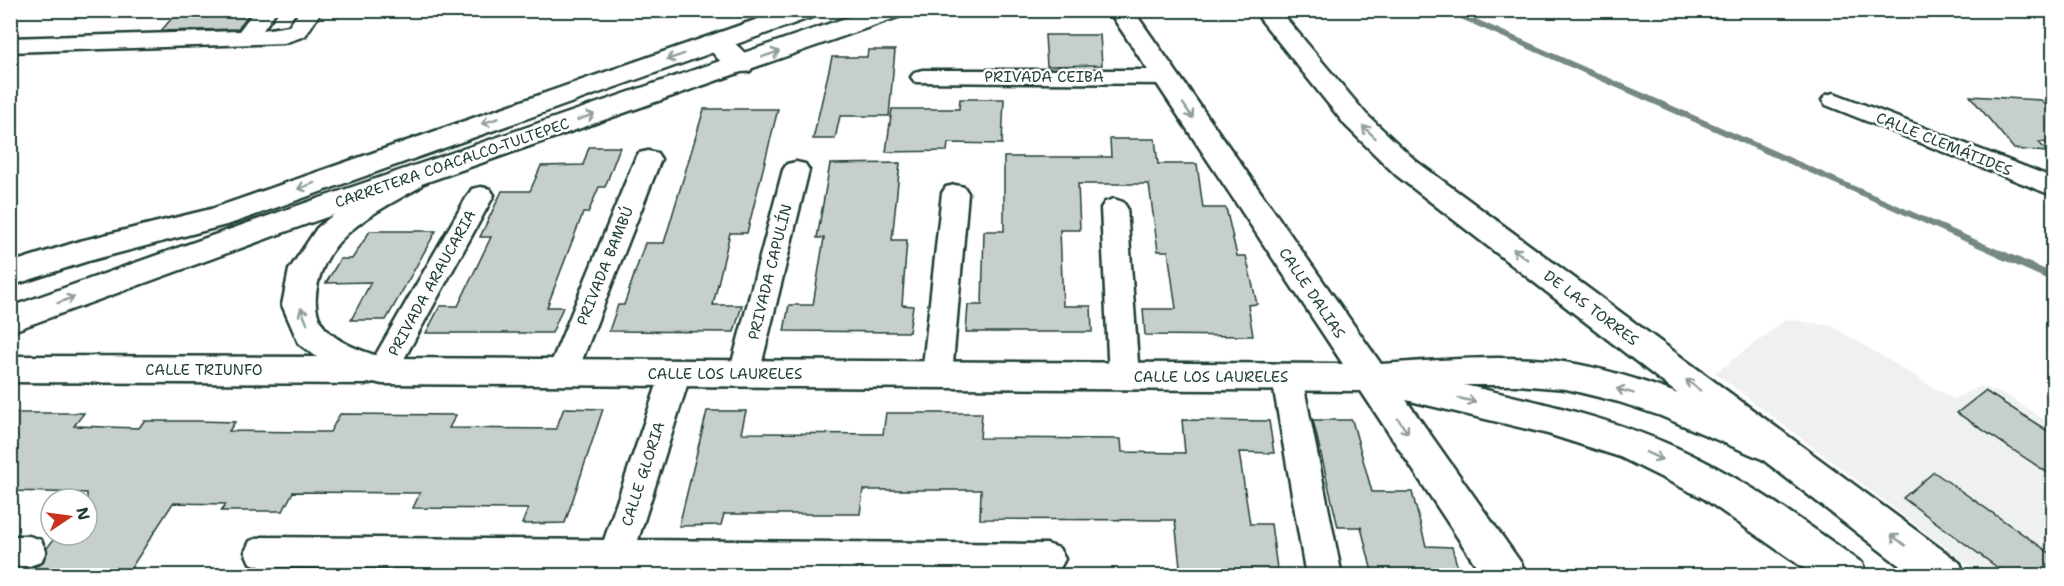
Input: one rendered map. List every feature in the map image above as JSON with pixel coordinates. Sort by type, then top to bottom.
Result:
[{"type":"main road","name":"CARRETERA COACALCO-TULTEPEC","points":[[10,275],[81,252],[219,217],[809,10]]},
{"type":"main road","name":"CARRETERA COACALCO-TULTEPEC","points":[[10,320],[296,217],[896,10]]},
{"type":"main road","name":"CALLE DALIAS","points":[[1120,10],[1506,576]]},
{"type":"main road","name":"DE LAS TORRES","points":[[1265,10],[1356,120],[1406,168],[1945,576]]},
{"type":"main road","points":[[718,42],[741,64]]},
{"type":"main road","name":"CALLE LOS LAURELES","points":[[421,174],[364,205],[328,235],[305,270],[299,304],[311,335],[343,358],[382,371],[1369,378]]},
{"type":"main road","points":[[10,292],[64,274],[296,217]]},
{"type":"main road","points":[[1369,378],[1496,369],[1567,376],[1634,393],[1778,449]]},
{"type":"main road","name":"CALLE TRIUNFO","points":[[16,370],[382,371]]},
{"type":"main road","points":[[1369,378],[1536,416],[1633,446],[1697,476],[1759,515],[1846,576]]},
{"type":"street","points":[[246,37],[267,10]]},
{"type":"street","points":[[10,45],[292,34],[312,10]]},
{"type":"street","name":"PRIVADA CEIBA","points":[[923,77],[1165,77]]},
{"type":"street","name":"CALLE CLEMÁTIDES","points":[[1834,100],[2054,188]]},
{"type":"street","name":"PRIVADA BAMBÚ","points":[[562,373],[648,159]]},
{"type":"street","name":"PRIVADA CAPULÍN","points":[[744,374],[796,170]]},
{"type":"street","points":[[937,375],[955,193]]},
{"type":"street","name":"PRIVADA ARAUCARIA","points":[[382,371],[481,195]]},
{"type":"street","points":[[1114,208],[1124,376]]},
{"type":"street","name":"CALLE GLORIA","points":[[612,566],[676,374]]},
{"type":"street","points":[[1287,378],[1324,576]]},
{"type":"street","points":[[262,552],[612,566],[1047,559]]},
{"type":"shaded area","points":[[1787,319],[1832,326],[1953,399],[1981,386],[2008,396],[2053,425],[2053,575],[1982,575],[1715,373]]},
{"type":"building","points":[[179,10],[252,10],[238,29],[161,31]]},
{"type":"building","points":[[1045,35],[1100,35],[1102,65],[1047,66]]},
{"type":"building","points":[[868,50],[895,50],[889,116],[840,116],[835,139],[813,139],[832,57],[867,57]]},
{"type":"building","points":[[1970,96],[2041,100],[2054,114],[2054,143],[2039,142],[2047,152],[2014,149]]},
{"type":"building","points":[[960,99],[1004,99],[1002,144],[948,143],[947,151],[886,152],[892,109],[959,109]]},
{"type":"building","points":[[704,109],[778,109],[747,233],[730,233],[713,305],[742,305],[734,332],[609,331],[618,305],[624,305],[645,243],[664,243]]},
{"type":"building","points":[[1110,139],[1155,139],[1158,164],[1197,164],[1203,208],[1226,208],[1237,256],[1246,256],[1257,304],[1248,305],[1253,336],[1145,335],[1143,309],[1176,309],[1168,251],[1158,251],[1149,184],[1078,184],[1080,230],[1060,230],[1063,306],[1091,306],[1092,332],[966,332],[968,305],[982,305],[984,231],[1004,231],[1004,157],[1111,157]]},
{"type":"building","points":[[589,147],[620,147],[605,187],[599,187],[588,213],[583,213],[547,307],[563,307],[552,333],[426,333],[440,306],[458,306],[491,237],[480,237],[502,191],[530,191],[541,166],[583,165]]},
{"type":"building","points":[[900,163],[892,240],[907,240],[902,305],[913,306],[909,332],[784,331],[789,305],[813,305],[824,238],[817,238],[830,164]]},
{"type":"building","points":[[370,231],[436,231],[386,320],[351,320],[371,282],[326,283],[340,259],[352,259]]},
{"type":"building","points":[[1985,391],[2054,435],[2054,477],[1957,413]]},
{"type":"building","points":[[564,408],[603,409],[565,523],[522,524],[528,509],[413,508],[420,493],[293,492],[283,511],[221,511],[226,504],[173,503],[126,576],[27,576],[34,567],[43,563],[48,547],[99,547],[99,487],[39,487],[39,492],[10,491],[10,413],[84,413],[74,426],[139,428],[144,421],[235,422],[229,431],[330,432],[340,414],[456,415],[449,428],[556,429]]},
{"type":"building","points":[[707,411],[746,411],[741,433],[883,434],[886,413],[982,413],[980,438],[1121,439],[1122,452],[1185,453],[1182,420],[1269,421],[1274,453],[1239,452],[1250,524],[1271,524],[1278,576],[1181,576],[1175,520],[980,519],[981,490],[863,490],[860,514],[724,514],[721,525],[679,526]]},
{"type":"building","points":[[1313,420],[1352,420],[1372,492],[1412,492],[1426,546],[1452,547],[1460,576],[1373,576],[1361,527],[1338,527]]},
{"type":"building","points":[[1934,472],[2054,556],[2054,576],[2009,576],[1903,498]]},
{"type":"waterway","points":[[1448,10],[2003,255]]},
{"type":"waterway","points":[[2000,254],[2054,278]]}]
